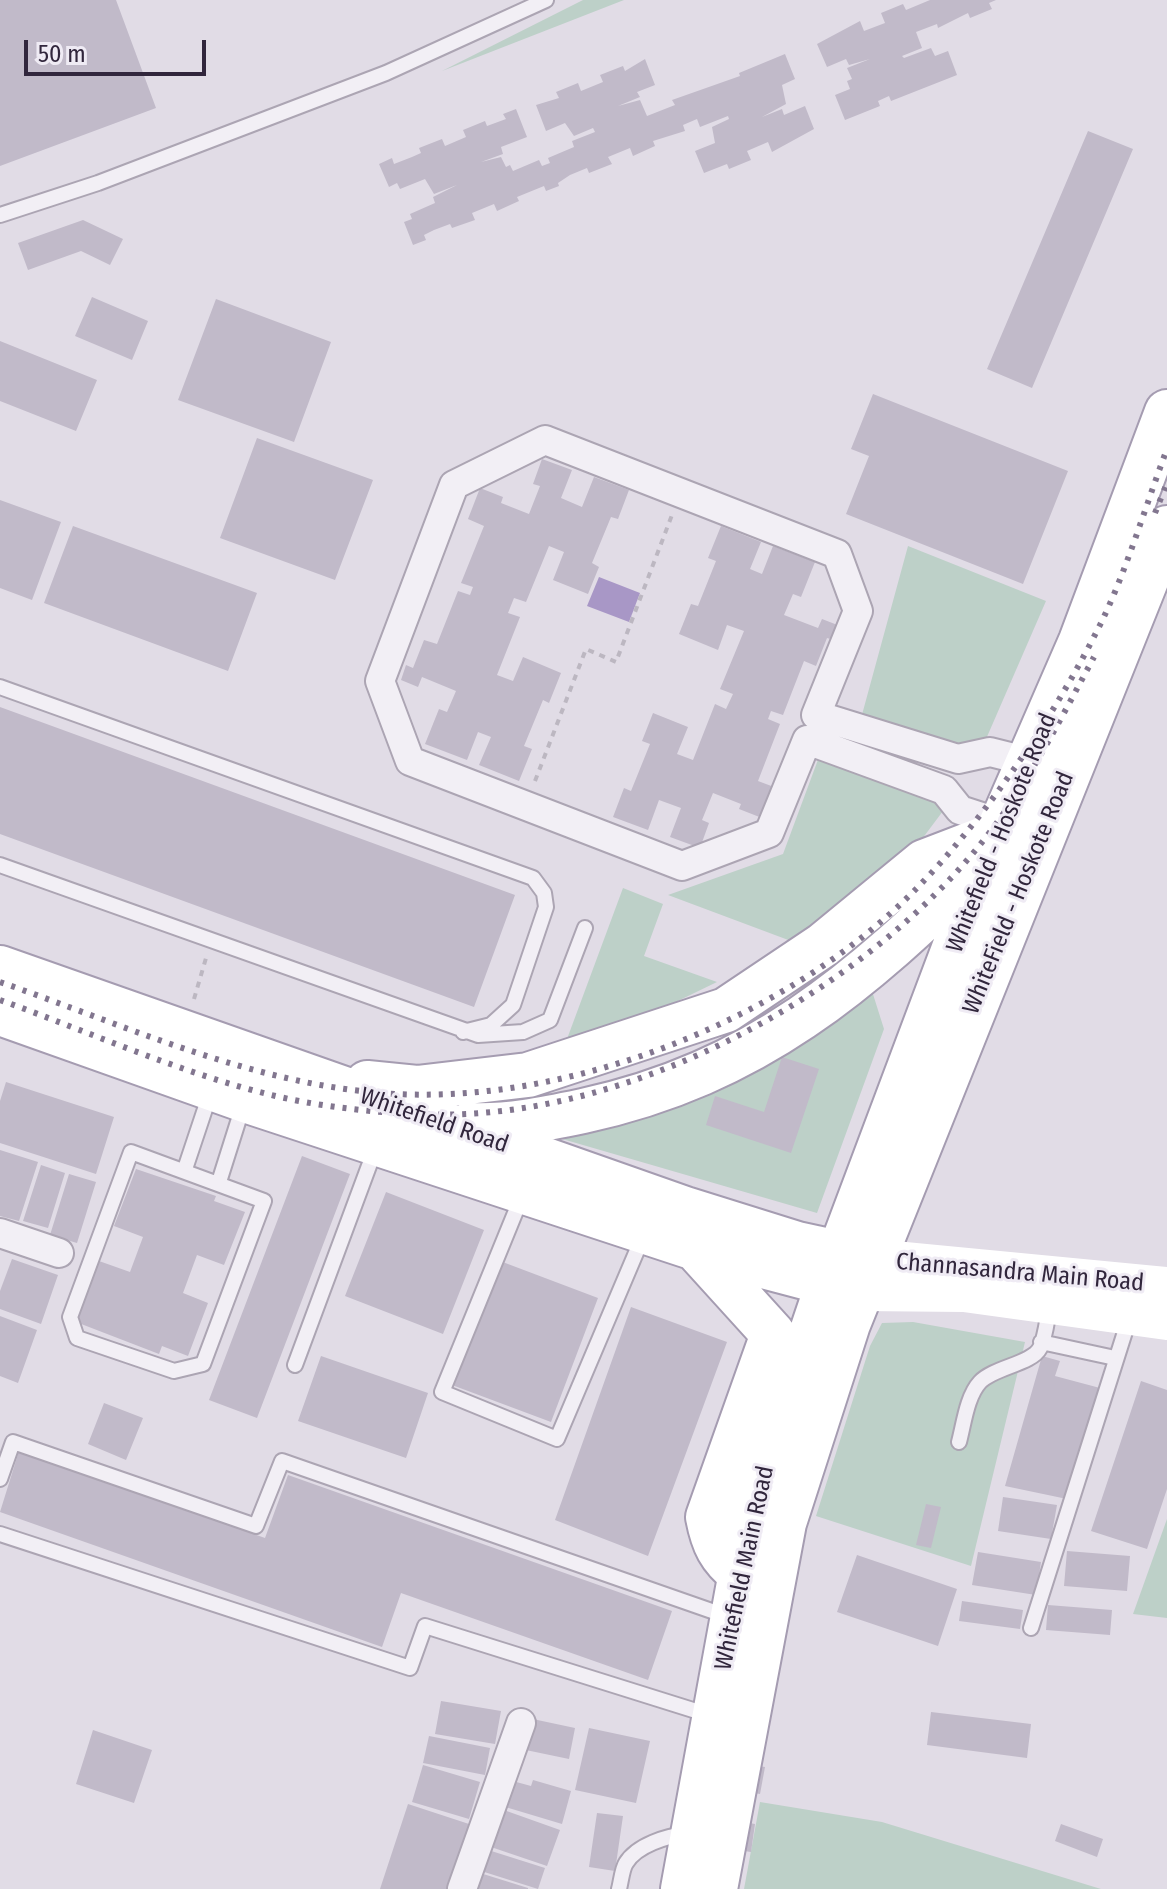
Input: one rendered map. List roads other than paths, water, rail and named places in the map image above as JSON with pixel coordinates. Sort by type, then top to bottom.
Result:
[{"type":"main road","name":"Whitefield - Hoskote Road","points":[[850,1272],[997,837],[1081,641],[1167,412]]},
{"type":"main road","name":"WhiteField - Hoskote Road","points":[[850,1272],[1167,528]]},
{"type":"main road","points":[[308,1077],[417,1088],[528,1075],[631,1044],[726,1010],[823,945],[924,862],[997,837]]},
{"type":"main road","points":[[439,1123],[491,1126],[540,1121],[621,1103],[678,1085],[727,1064],[802,1018],[878,962],[997,837]]},
{"type":"main road","name":"Whitefield Road","points":[[0,968],[28,1008],[228,1094],[695,1248],[850,1272]]},
{"type":"main road","name":"Whitefield Road","points":[[28,1008],[308,1077],[685,1209],[850,1272]]},
{"type":"main road","points":[[695,1248],[773,1334],[708,1517],[712,1539],[724,1560],[741,1574]]},
{"type":"main road","name":"Channasandra Main Road","points":[[850,1272],[1167,1287]]},
{"type":"main road","name":"Channasandra Main Road","points":[[850,1272],[964,1292],[1046,1323],[1149,1318]]},
{"type":"main road","name":"Whitefield Main Road","points":[[683,1889],[741,1574],[762,1479],[850,1272]]},
{"type":"main road","name":"Whitefield Main Road","points":[[715,1889],[784,1523],[850,1272]]},
{"type":"street","points":[[545,440],[837,554],[858,611],[812,728],[769,833],[682,866],[410,761],[380,681],[454,485],[545,440]]},
{"type":"street","points":[[812,728],[958,759],[990,752],[1030,762]]},
{"type":"street","points":[[812,728],[944,790],[960,810],[997,837]]},
{"type":"street","points":[[944,790],[958,759]]},
{"type":"street","points":[[0,1233],[59,1253]]},
{"type":"street","points":[[462,1889],[521,1723]]},
{"type":"lane","points":[[0,215],[98,183],[386,73],[546,0]]},
{"type":"lane","points":[[0,687],[533,878],[544,893],[546,907],[513,1005],[491,1025],[463,1032]]},
{"type":"lane","points":[[0,865],[463,1032],[508,1035],[550,1020],[585,928]]},
{"type":"lane","points":[[185,1169],[228,1094]]},
{"type":"lane","points":[[219,1182],[228,1094]]},
{"type":"lane","points":[[295,1365],[377,1142]]},
{"type":"lane","points":[[131,1152],[185,1169],[264,1201],[203,1364],[174,1371],[77,1338],[70,1317],[131,1152]]},
{"type":"lane","points":[[524,1190],[442,1392],[557,1439],[646,1230]]},
{"type":"lane","points":[[1031,1628],[1115,1358],[1149,1318]]},
{"type":"lane","points":[[959,1442],[974,1390],[982,1379],[1013,1363],[1031,1358],[1046,1323],[1115,1358]]},
{"type":"lane","points":[[0,1479],[13,1442],[256,1526],[282,1461],[679,1602],[733,1618]]},
{"type":"lane","points":[[0,1534],[410,1668],[425,1626],[693,1710],[715,1711]]},
{"type":"lane","points":[[619,1889],[626,1862],[638,1853],[670,1836],[693,1834]]},
{"type":"railway","points":[[0,982],[236,1065],[333,1087],[382,1093],[452,1094],[524,1086],[597,1070],[669,1046],[738,1015],[803,979],[863,937],[915,890],[968,831],[1040,729],[1100,625],[1167,449]]},
{"type":"railway","points":[[1155,513],[1167,483]]},
{"type":"railway","points":[[0,1000],[237,1086],[338,1107],[382,1112],[470,1114],[560,1101],[628,1082],[696,1056],[763,1023],[826,984],[884,940],[937,892],[983,841],[1015,797],[1094,657]]}]
